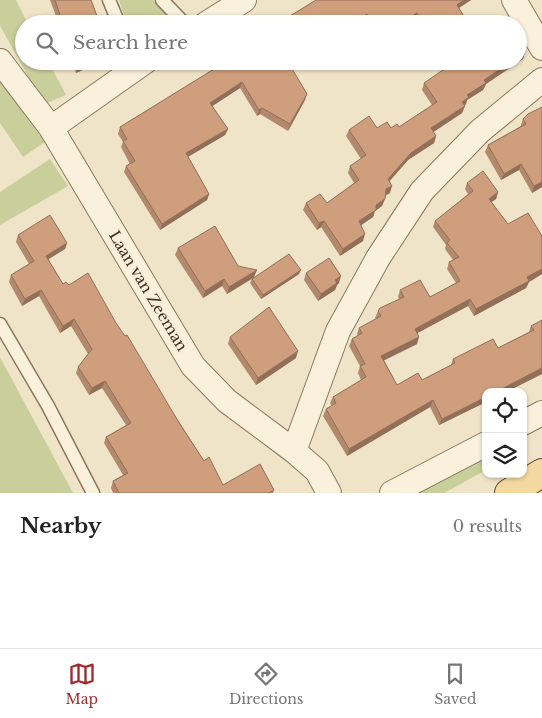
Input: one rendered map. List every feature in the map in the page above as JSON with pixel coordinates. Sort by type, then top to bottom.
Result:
[{"type":"main road","points":[[509,493],[542,473]]},
{"type":"street","points":[[220,15],[244,0]]},
{"type":"street","points":[[514,0],[523,15]]},
{"type":"street","points":[[527,22],[542,48]]},
{"type":"street","name":"Laan van Zeeman","points":[[0,60],[51,128],[193,366],[227,401],[294,451],[316,472],[329,493]]},
{"type":"street","points":[[51,128],[130,70]]},
{"type":"street","points":[[294,451],[338,331],[378,258],[422,192],[480,131],[542,80]]},
{"type":"street","points":[[527,421],[542,413]]},
{"type":"street","points":[[392,493],[482,446]]},
{"type":"lane","points":[[109,0],[116,15]]},
{"type":"lane","points":[[162,0],[176,15]]},
{"type":"lane","points":[[0,324],[48,406],[93,493]]},
{"type":"green space","points":[[0,0],[16,0],[24,15],[15,15],[15,53],[0,26]]},
{"type":"green space","points":[[119,0],[153,0],[167,15],[124,15]]},
{"type":"green space","points":[[0,69],[45,142],[23,157],[0,123]]},
{"type":"green space","points":[[25,70],[53,70],[66,95],[47,103],[34,87]]},
{"type":"green space","points":[[50,159],[68,186],[0,225],[0,192]]},
{"type":"green space","points":[[0,357],[73,493],[0,493]]},
{"type":"green space","points":[[482,458],[482,472],[444,493],[414,493]]},
{"type":"building","points":[[55,0],[91,0],[97,15],[60,15]]},
{"type":"building","points":[[316,0],[464,0],[457,5],[463,15],[418,15],[417,13],[414,15],[292,15]]},
{"type":"building","points":[[212,70],[293,70],[307,94],[290,124],[262,108],[259,110],[242,82],[210,103],[228,129],[186,153],[209,194],[162,224],[126,166],[135,161],[123,141],[127,139],[120,127]]},
{"type":"building","points":[[443,70],[499,70],[484,80],[486,83],[467,95],[469,97],[462,102],[465,106],[431,128],[436,136],[411,153],[388,179],[392,186],[386,189],[385,199],[376,205],[376,210],[359,221],[365,234],[343,249],[324,221],[319,223],[306,203],[320,194],[327,203],[359,180],[350,166],[366,155],[349,130],[369,116],[377,128],[387,122],[391,128],[397,124],[399,127],[437,102],[424,83]]},
{"type":"building","points":[[542,107],[542,182],[534,186],[521,164],[504,174],[488,145],[526,124],[523,119],[528,114]]},
{"type":"building","points":[[483,171],[498,192],[489,199],[508,224],[528,213],[542,236],[542,269],[527,277],[529,281],[476,309],[470,299],[415,329],[419,337],[381,356],[397,385],[418,373],[422,380],[455,363],[453,359],[493,339],[498,348],[534,330],[531,326],[542,320],[542,368],[504,388],[482,388],[482,399],[442,419],[433,400],[349,449],[326,409],[336,403],[333,397],[366,377],[360,366],[365,364],[352,339],[362,333],[359,328],[381,316],[378,311],[380,308],[404,297],[400,290],[420,280],[430,297],[460,281],[449,262],[459,257],[447,243],[450,240],[435,221],[473,191],[467,183]]},
{"type":"building","points":[[50,215],[67,243],[46,256],[63,284],[66,282],[69,285],[88,273],[116,323],[125,336],[127,335],[178,421],[204,461],[209,457],[223,485],[260,464],[274,490],[269,493],[119,493],[113,481],[128,473],[106,437],[131,423],[105,381],[92,388],[78,367],[92,349],[74,319],[63,326],[41,290],[25,299],[11,275],[34,261],[18,235]]},
{"type":"building","points":[[215,226],[238,266],[257,270],[229,287],[224,279],[205,291],[178,248]]},
{"type":"building","points":[[289,254],[301,270],[263,295],[252,279]]},
{"type":"building","points":[[329,258],[341,276],[335,280],[337,283],[321,294],[306,273]]},
{"type":"building","points":[[269,307],[298,351],[258,378],[230,337]]}]
